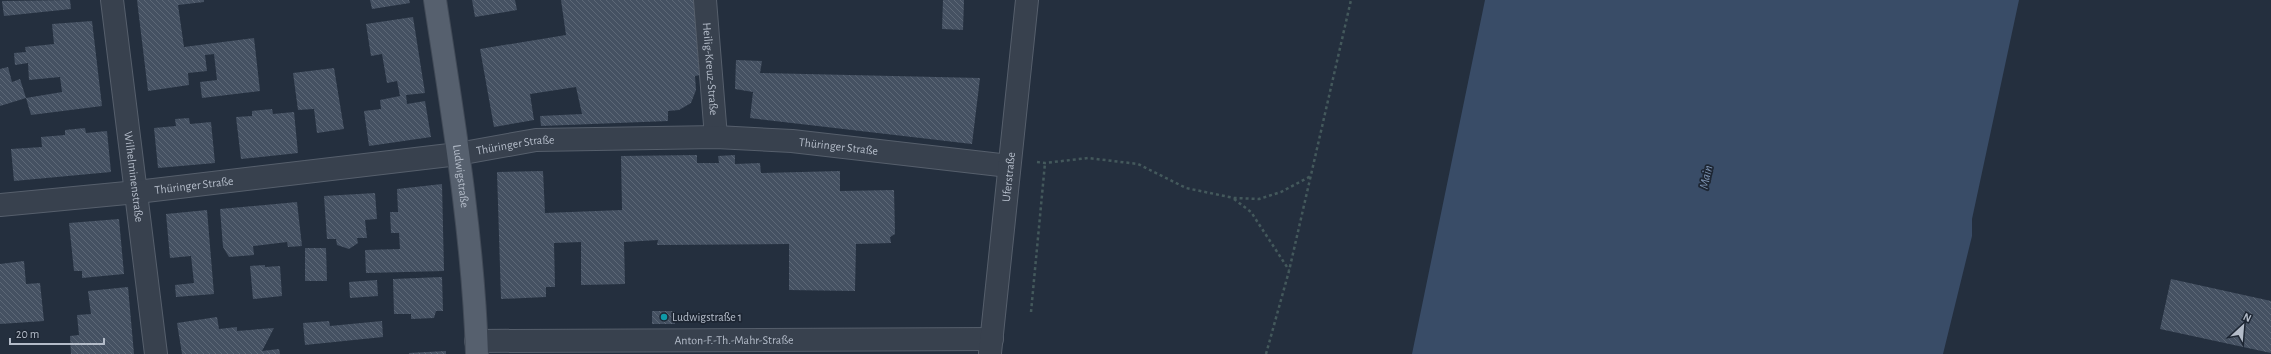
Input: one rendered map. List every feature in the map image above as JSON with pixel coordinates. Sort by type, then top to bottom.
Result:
[{"type":"main road","name":"Ludwigstraße","points":[[435,0],[458,154],[476,348]]},
{"type":"street","name":"Wilhelminenstraße","points":[[112,0],[156,354]]},
{"type":"street","name":"Heilig-Kreuz-Straße","points":[[705,0],[716,138]]},
{"type":"street","name":"Uferstraße","points":[[991,346],[1019,163],[1027,0]]},
{"type":"street","name":"Thüringer Straße","points":[[0,205],[137,192],[458,154],[536,140],[716,138],[792,141],[1019,163]]},
{"type":"street","name":"Anton-F.-Th.-Mahr-Straße","points":[[476,348],[991,346]]},
{"type":"path","points":[[1266,354],[1289,271],[1352,0]]},
{"type":"path","points":[[1019,163],[1045,163],[1088,158],[1138,164],[1186,188],[1234,198],[1259,199],[1281,192],[1311,176]]},
{"type":"path","points":[[1031,312],[1045,163]]},
{"type":"path","points":[[1234,198],[1251,212],[1289,271]]},
{"type":"water","name":"Main","points":[[1485,0],[2019,0],[1972,219],[1972,236],[1943,354],[1412,354]]},
{"type":"building","points":[[70,0],[71,9],[4,16],[2,1]]},
{"type":"building","points":[[137,0],[204,0],[204,2],[178,5],[184,47],[254,38],[260,91],[202,98],[200,82],[217,80],[214,54],[205,55],[207,71],[188,73],[189,85],[148,91]]},
{"type":"building","points":[[370,0],[409,0],[410,3],[372,9]]},
{"type":"building","points":[[472,0],[515,0],[517,10],[475,17]]},
{"type":"building","points":[[561,0],[696,0],[706,74],[695,76],[696,90],[691,103],[679,110],[668,111],[668,121],[541,126],[540,116],[582,114],[576,87],[530,94],[534,120],[494,127],[480,49],[566,35]]},
{"type":"building","points":[[943,0],[964,0],[963,30],[942,29]]},
{"type":"building","points":[[413,17],[425,93],[406,95],[407,104],[425,101],[431,137],[369,146],[364,111],[381,109],[380,100],[400,96],[397,81],[387,83],[382,54],[371,56],[366,24]]},
{"type":"building","points":[[92,21],[102,106],[31,115],[26,98],[62,92],[60,77],[29,80],[28,63],[15,65],[14,53],[26,52],[25,47],[54,44],[52,24]]},
{"type":"building","points":[[736,60],[762,61],[760,73],[980,78],[972,144],[750,118],[753,92],[735,89]]},
{"type":"building","points":[[8,67],[12,82],[20,79],[26,98],[0,106],[0,69]]},
{"type":"building","points":[[334,68],[344,129],[317,133],[314,109],[298,110],[293,73]]},
{"type":"building","points":[[272,109],[273,114],[294,112],[298,153],[241,159],[236,117],[252,116],[252,111]]},
{"type":"building","points":[[189,118],[190,124],[211,122],[215,163],[158,168],[154,128],[176,126],[175,119]]},
{"type":"building","points":[[85,128],[86,133],[107,131],[111,172],[14,181],[11,149],[42,147],[41,137],[65,135],[65,130]]},
{"type":"building","points":[[697,155],[697,163],[719,163],[718,156],[735,155],[735,164],[760,163],[761,173],[840,171],[840,191],[894,190],[895,234],[890,237],[891,243],[856,244],[855,291],[789,290],[789,244],[657,245],[658,240],[624,242],[625,284],[581,285],[581,242],[554,243],[555,287],[546,287],[546,297],[501,299],[497,172],[543,171],[545,213],[622,210],[621,156]]},
{"type":"building","points":[[442,184],[444,271],[366,273],[365,250],[400,249],[399,233],[391,233],[390,212],[398,212],[397,189]]},
{"type":"building","points":[[375,193],[377,219],[365,220],[367,238],[357,238],[358,243],[349,249],[337,245],[336,239],[327,239],[324,196]]},
{"type":"building","points":[[297,202],[302,246],[288,247],[287,242],[253,246],[254,255],[229,257],[223,247],[220,209]]},
{"type":"building","points":[[207,210],[214,294],[176,297],[175,285],[194,283],[191,256],[170,258],[166,214]]},
{"type":"building","points":[[119,219],[124,274],[82,278],[82,271],[74,271],[69,223]]},
{"type":"building","points":[[305,248],[326,248],[327,281],[305,281]]},
{"type":"building","points":[[24,261],[26,284],[40,283],[44,321],[0,324],[0,264]]},
{"type":"building","points":[[265,265],[265,267],[280,266],[282,296],[253,299],[250,266]]},
{"type":"building","points":[[442,277],[443,311],[436,311],[434,318],[411,319],[411,314],[394,314],[393,279]]},
{"type":"building","points":[[2171,279],[2271,301],[2271,353],[2160,329]]},
{"type":"building","points":[[377,280],[378,296],[350,298],[349,282]]},
{"type":"building","points":[[128,287],[134,354],[71,354],[70,336],[79,335],[77,315],[91,314],[88,291]]},
{"type":"building","name":"Ludwigstraße 1","points":[[652,311],[675,311],[675,324],[652,324]]},
{"type":"building","points":[[217,317],[219,329],[237,327],[237,331],[274,328],[262,351],[279,349],[280,354],[182,354],[177,323]]},
{"type":"building","points":[[329,321],[330,326],[382,321],[383,337],[305,345],[303,323]]},
{"type":"building","points":[[446,351],[446,354],[409,354],[409,353]]},
{"type":"place","name":"Ludwigstraße 1","points":[[664,317]]}]
